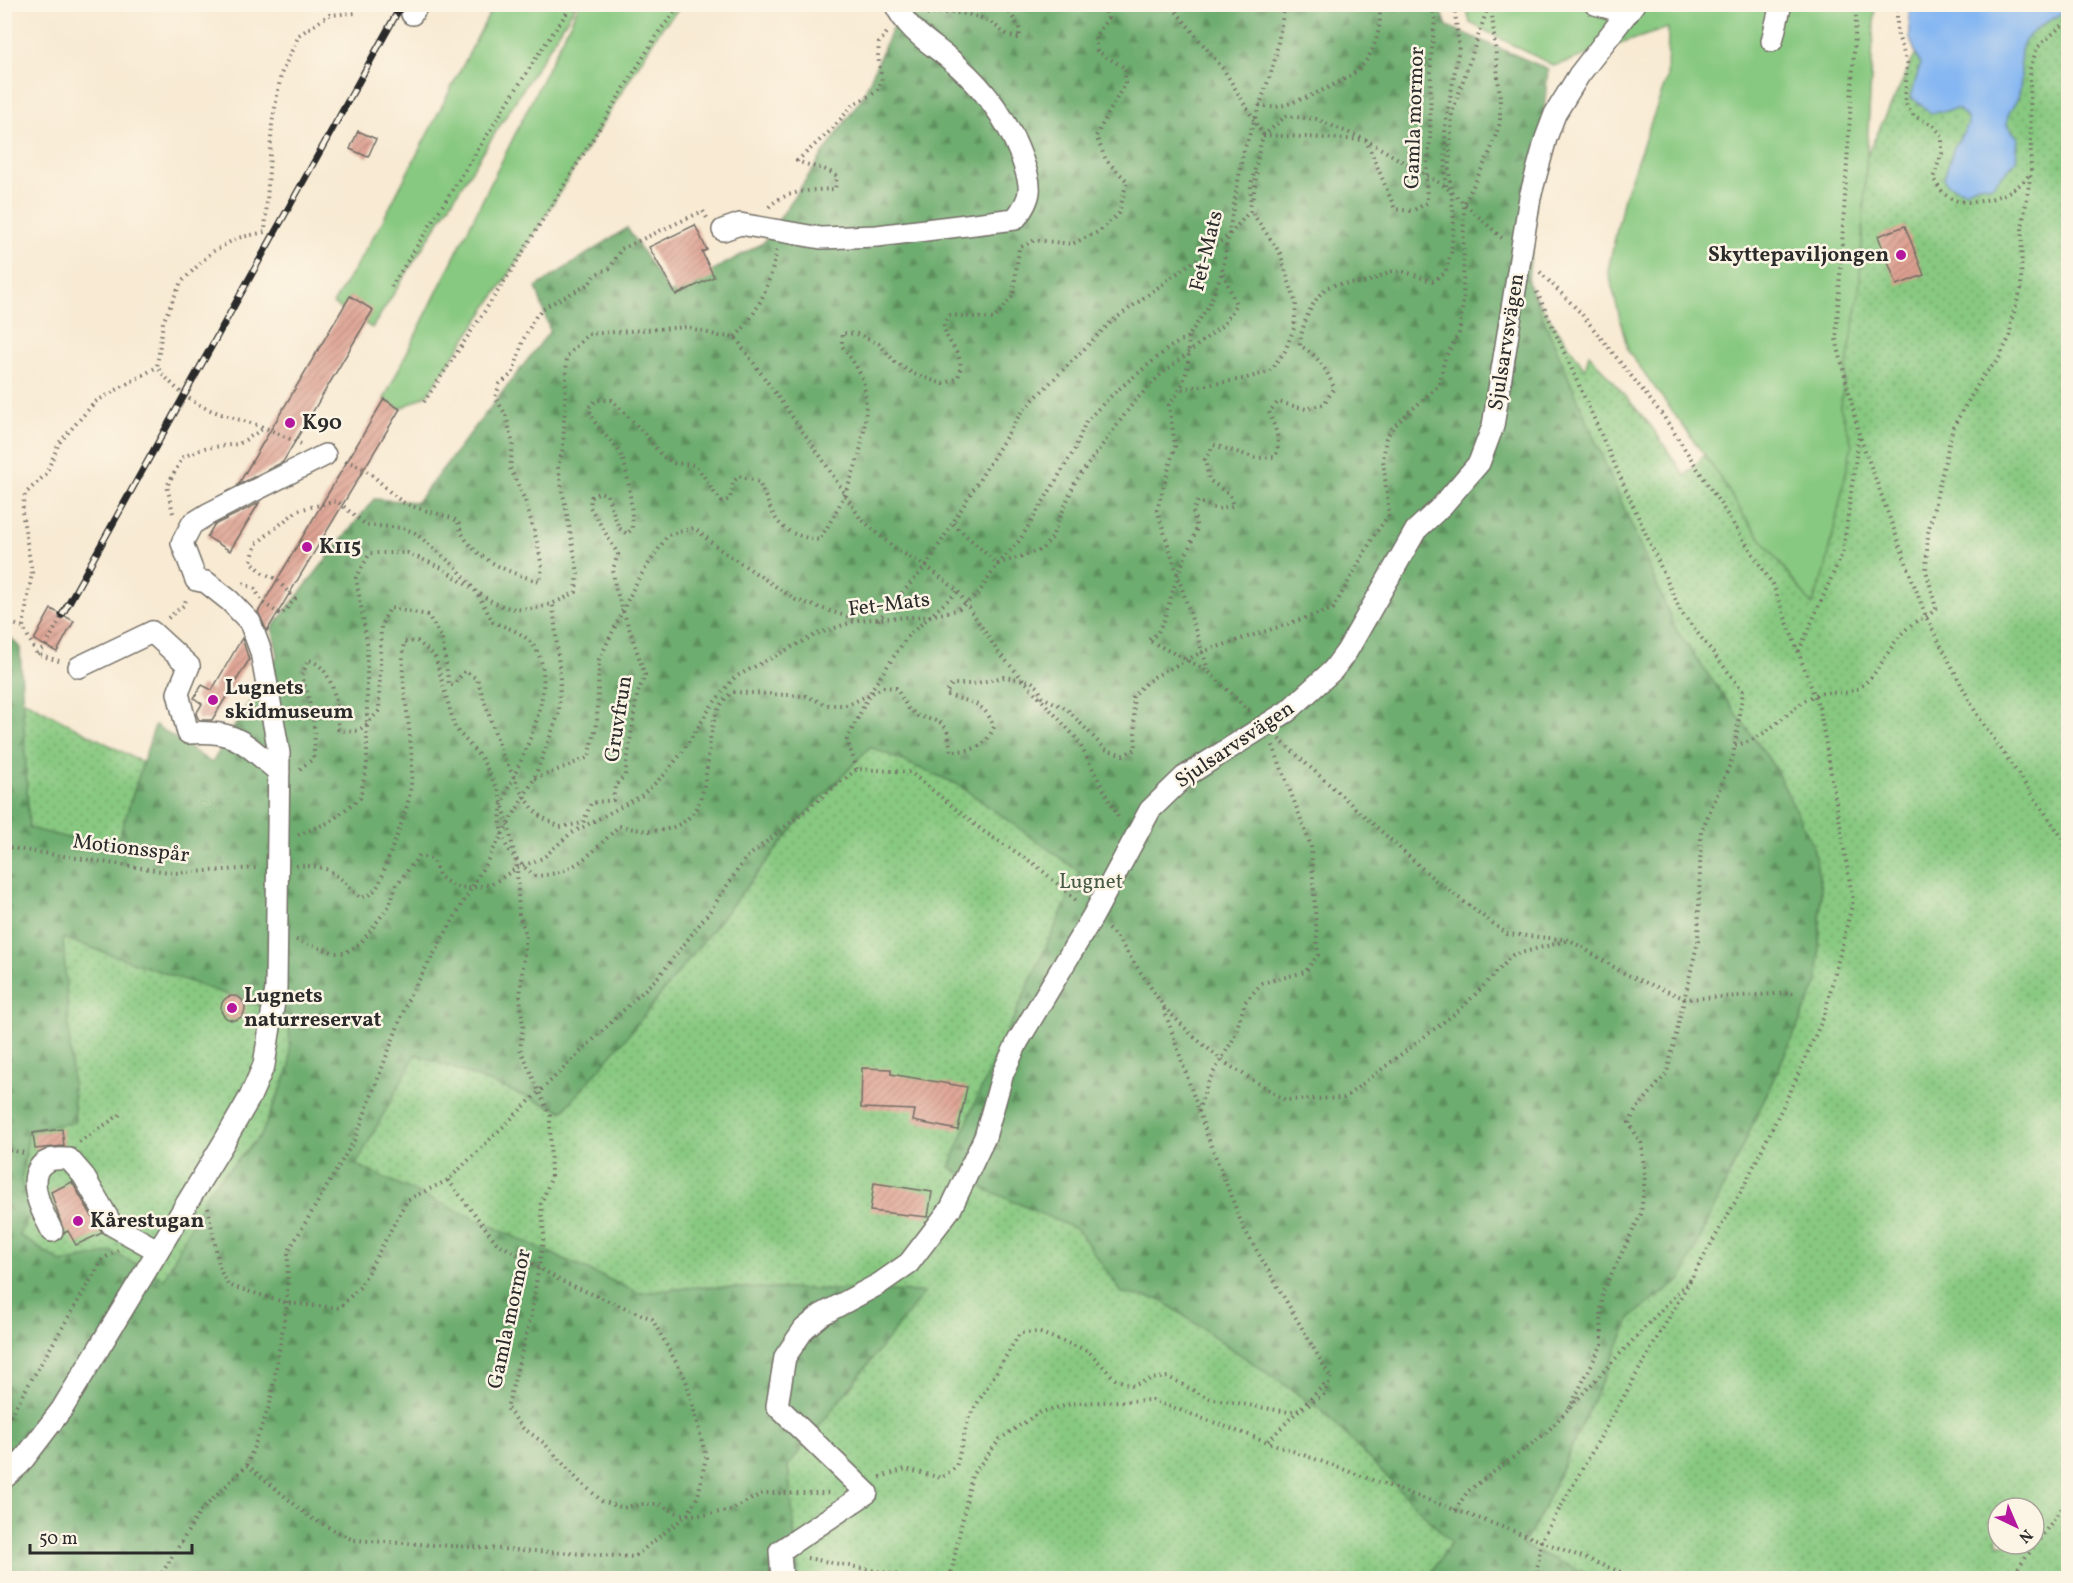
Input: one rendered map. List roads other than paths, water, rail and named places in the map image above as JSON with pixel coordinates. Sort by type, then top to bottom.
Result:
[{"type":"street","points":[[1595,4],[1631,9]]},
{"type":"street","points":[[1772,41],[1781,4]]},
{"type":"street","name":"Sjulsarvsvägen","points":[[782,1578],[780,1551],[867,1493],[777,1406],[785,1357],[804,1329],[821,1315],[879,1284],[909,1263],[951,1208],[985,1137],[1003,1073],[1018,1041],[1093,916],[1150,810],[1166,792],[1222,751],[1265,726],[1305,696],[1333,670],[1347,651],[1416,530],[1441,507],[1479,463],[1493,426],[1530,198],[1555,114],[1579,75],[1631,9]]},
{"type":"street","points":[[723,230],[740,224],[821,238],[877,236],[1015,219],[1028,203],[1030,181],[1002,116],[978,86],[948,57],[920,38],[899,12]]},
{"type":"street","points":[[4,1478],[20,1464],[50,1427],[202,1178],[250,1096],[264,1065],[276,989],[279,753],[261,652],[250,622],[230,601],[206,582],[196,580],[182,543],[192,524],[208,514],[325,454]]},
{"type":"street","points":[[79,667],[152,632],[189,666],[178,693],[188,733],[213,731],[238,738],[279,772]]},
{"type":"street","points":[[52,1231],[37,1201],[36,1180],[41,1167],[51,1159],[69,1159],[83,1175],[112,1225],[157,1250]]},
{"type":"water","points":[[1909,5],[2068,5],[2068,9],[2033,31],[2023,44],[2020,91],[2007,120],[2007,125],[2018,138],[2016,161],[1992,186],[1978,185],[1965,191],[1948,185],[1944,178],[1954,147],[1968,125],[1967,118],[1958,109],[1931,113],[1911,97],[1920,65],[1910,38]]},
{"type":"railway","points":[[62,615],[402,4]]},
{"type":"place","name":"Skyttepaviljongen","points":[[1901,255]]},
{"type":"place","name":"K90","points":[[290,423]]},
{"type":"place","name":"K115","points":[[307,547]]},
{"type":"place","name":"Lugnets skidmuseum","points":[[213,700]]},
{"type":"place","name":"Lugnets naturreservat","points":[[232,1008]]},
{"type":"place","name":"Kårestugan","points":[[78,1221]]},
{"type":"park label","name":"Lugnet","points":[[1091,882]]}]
